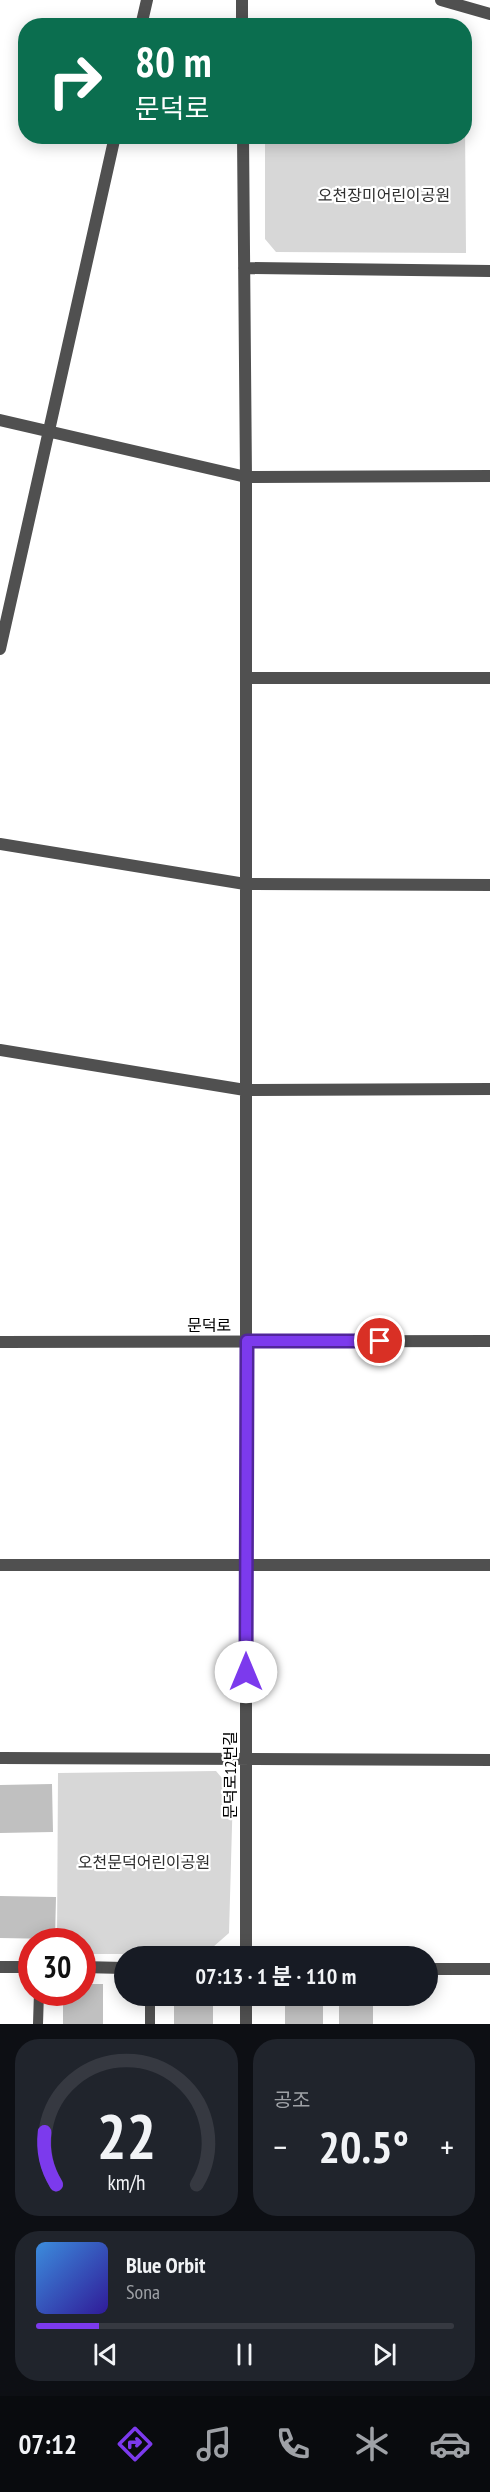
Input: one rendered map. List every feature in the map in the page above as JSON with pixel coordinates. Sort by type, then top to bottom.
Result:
[{"type":"street","points":[[143,18],[147,0]]},
{"type":"street","points":[[242,0],[242,18]]},
{"type":"street","points":[[441,0],[490,14]]},
{"type":"street","points":[[0,649],[113,144]]},
{"type":"street","name":"문덕로12번길","points":[[243,144],[246,477],[246,1946]]},
{"type":"street","points":[[244,268],[490,271]]},
{"type":"street","points":[[0,420],[246,477],[490,476]]},
{"type":"street","points":[[246,678],[490,678]]},
{"type":"street","points":[[0,844],[245,884],[490,885]]},
{"type":"street","points":[[0,1050],[245,1090],[490,1089]]},
{"type":"street","name":"문덕로","points":[[0,1342],[490,1341]]},
{"type":"street","points":[[0,1565],[490,1565]]},
{"type":"street","points":[[0,1758],[490,1760]]},
{"type":"street","points":[[0,1967],[18,1967]]},
{"type":"street","points":[[96,1967],[114,1968]]},
{"type":"street","points":[[438,1969],[490,1969]]},
{"type":"street","points":[[246,2006],[246,2024]]},
{"type":"lane","points":[[38,2024],[39,2006]]},
{"type":"lane","points":[[150,2006],[150,2024]]},
{"type":"green space","name":"오천장미어린이공원","points":[[265,144],[465,144],[466,253],[276,252],[265,239]]},
{"type":"green space","name":"오천문덕어린이공원","points":[[216,1771],[233,1791],[229,1933],[214,1946],[114,1946],[114,1954],[96,1954],[96,1928],[57,1928],[58,1773]]},
{"type":"building","points":[[52,1784],[53,1832],[0,1833],[0,1785]]},
{"type":"building","points":[[0,1896],[56,1897],[55,1928],[18,1928],[18,1938],[0,1938]]},
{"type":"building","points":[[96,1984],[103,1984],[103,2024],[63,2024],[63,2006],[96,2006]]},
{"type":"building","points":[[174,2006],[213,2006],[213,2024],[174,2024]]},
{"type":"building","points":[[285,2006],[323,2006],[323,2024],[285,2024]]},
{"type":"building","points":[[339,2006],[373,2006],[373,2024],[339,2024]]},
{"type":"route","points":[[246,1672],[247,1341],[380,1341]]}]
